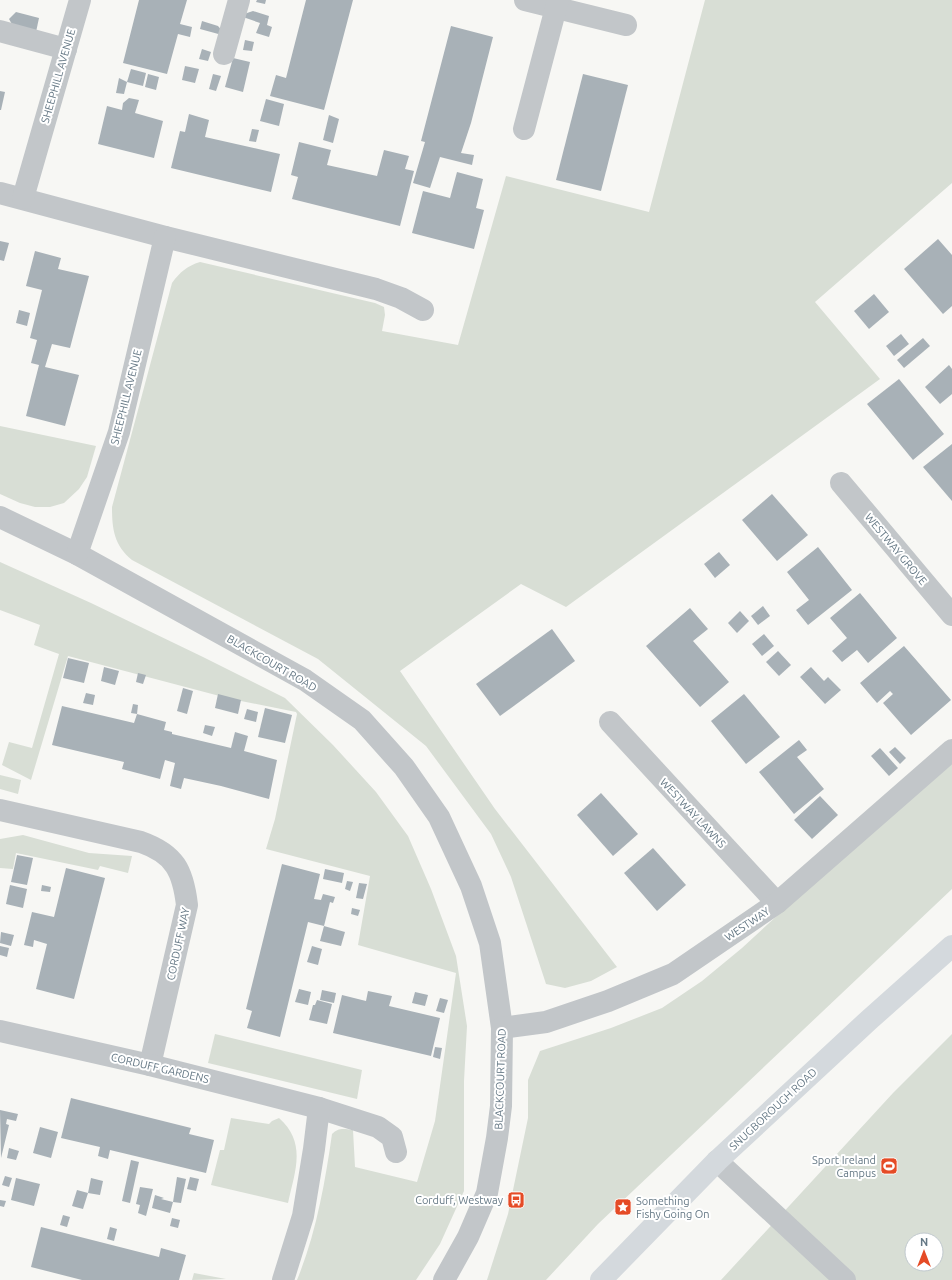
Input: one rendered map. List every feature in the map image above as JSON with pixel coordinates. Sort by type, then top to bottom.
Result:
[{"type":"main road","name":"SNUGBOROUGH ROAD","points":[[601,1280],[717,1161],[869,1020],[952,946]]},
{"type":"street","name":"SHEEPHILL AVENUE","points":[[23,198],[80,0]]},
{"type":"street","points":[[224,54],[239,0]]},
{"type":"street","points":[[525,0],[557,4],[626,25]]},
{"type":"street","points":[[524,128],[557,4]]},
{"type":"street","points":[[0,31],[66,49]]},
{"type":"street","points":[[0,193],[165,237],[376,289],[401,298],[423,310]]},
{"type":"street","name":"SHEEPHILL AVENUE","points":[[77,554],[118,432],[165,237]]},
{"type":"street","name":"WESTWAY GROVE","points":[[841,483],[952,615]]},
{"type":"street","name":"BLACKCOURT ROAD","points":[[0,517],[77,554],[305,680],[362,720],[404,767],[439,817],[477,902],[490,943],[502,1028],[501,1106],[487,1193],[468,1237],[444,1280]]},
{"type":"street","name":"WESTWAY LAWNS","points":[[610,722],[777,903]]},
{"type":"street","name":"WESTWAY","points":[[502,1028],[546,1022],[608,1001],[673,974],[777,903],[952,750]]},
{"type":"street","name":"CORDUFF WAY","points":[[0,810],[154,846],[169,856],[181,874],[187,905],[150,1065]]},
{"type":"street","name":"CORDUFF GARDENS","points":[[0,1032],[150,1065],[319,1108],[378,1127],[392,1137],[396,1152]]},
{"type":"street","points":[[283,1280],[303,1216],[319,1108]]},
{"type":"street","points":[[717,1161],[845,1280]]},
{"type":"shaded area","points":[[705,0],[952,0],[952,183],[815,302],[880,379],[566,607],[521,584],[400,671],[495,809],[617,967],[591,981],[565,988],[546,984],[511,877],[491,834],[426,746],[318,659],[132,560],[121,548],[115,536],[112,507],[172,283],[181,273],[191,265],[200,262],[375,303],[384,307],[385,315],[382,331],[458,345],[506,176],[649,212]]},
{"type":"shaded area","points":[[0,426],[96,446],[87,477],[79,489],[64,503],[50,507],[35,507],[20,503],[0,494]]},
{"type":"shaded area","points":[[0,562],[91,603],[285,698],[333,745],[376,792],[408,836],[431,889],[456,956],[467,1026],[464,1081],[464,1191],[440,1244],[416,1280],[297,1280],[315,1227],[323,1190],[332,1134],[337,1130],[342,1129],[353,1130],[355,1167],[417,1182],[435,1121],[456,973],[358,945],[370,876],[266,849],[275,819],[297,714],[296,712],[231,699],[68,656],[31,780],[2,765],[9,742],[32,748],[59,654],[34,645],[40,625],[0,610]]},
{"type":"shaded area","points":[[952,764],[952,889],[598,1224],[546,1280],[487,1280],[508,1214],[528,1118],[528,1080],[540,1051],[611,1028],[662,1008],[702,981],[742,948],[816,880]]},
{"type":"shaded area","points":[[0,775],[21,780],[18,794],[0,789]]},
{"type":"shaded area","points":[[23,835],[89,853],[132,856],[128,873],[100,866],[98,870],[16,853],[13,869],[0,868],[0,839]]},
{"type":"shaded area","points":[[215,1034],[362,1070],[357,1099],[208,1063]]},
{"type":"shaded area","name":"Sport Ireland Campus","points":[[952,1034],[952,1280],[721,1280],[893,1093]]},
{"type":"shaded area","points":[[231,1118],[269,1124],[279,1118],[288,1128],[296,1147],[297,1158],[288,1203],[211,1185],[220,1150],[224,1150]]},
{"type":"shaded area","points":[[194,1273],[226,1279],[192,1280]]},
{"type":"building","points":[[139,0],[187,0],[180,24],[192,27],[190,37],[178,34],[167,74],[123,63]]},
{"type":"building","points":[[257,0],[266,0],[265,4],[256,2]]},
{"type":"building","points":[[306,0],[353,0],[324,110],[270,96],[276,75],[286,78]]},
{"type":"building","points":[[253,11],[269,16],[267,25],[272,27],[269,37],[256,33],[260,23],[243,17],[244,14]]},
{"type":"building","points":[[16,12],[39,18],[36,32],[13,26],[9,19]]},
{"type":"building","points":[[202,21],[218,26],[223,32],[222,35],[200,29]]},
{"type":"building","points":[[451,26],[493,37],[471,123],[461,153],[474,155],[472,165],[440,157],[430,188],[413,183],[425,142],[421,141]]},
{"type":"building","points":[[245,40],[254,42],[252,51],[243,50]]},
{"type":"building","points":[[202,49],[211,52],[208,61],[199,59]]},
{"type":"building","points":[[233,58],[250,62],[243,92],[225,87]]},
{"type":"building","points":[[185,66],[199,69],[195,83],[182,80]]},
{"type":"building","points":[[131,69],[146,73],[143,86],[127,82]]},
{"type":"building","points":[[148,74],[159,77],[156,90],[145,87]]},
{"type":"building","points":[[213,74],[221,76],[216,91],[209,89]]},
{"type":"building","points":[[583,74],[628,85],[601,191],[556,180]]},
{"type":"building","points":[[119,78],[127,82],[124,94],[116,93]]},
{"type":"building","points":[[0,91],[5,92],[1,110],[0,110]]},
{"type":"building","points":[[129,98],[139,100],[135,113],[163,121],[154,158],[98,144],[107,106],[122,110],[123,103]]},
{"type":"building","points":[[266,99],[284,104],[279,126],[260,121]]},
{"type":"building","points":[[189,114],[209,120],[205,137],[280,154],[271,192],[171,168],[180,131],[185,132]]},
{"type":"building","points":[[329,115],[339,119],[333,143],[323,140]]},
{"type":"building","points":[[252,129],[259,130],[256,142],[249,141]]},
{"type":"building","points":[[299,142],[331,150],[327,165],[377,176],[384,150],[409,156],[405,169],[414,171],[400,226],[292,199],[298,177],[291,175]]},
{"type":"building","points":[[457,172],[483,179],[476,208],[484,210],[474,249],[412,233],[423,191],[450,198]]},
{"type":"building","points":[[938,239],[952,255],[952,306],[943,314],[904,269]]},
{"type":"building","points":[[0,241],[9,243],[4,261],[0,260]]},
{"type":"building","points":[[35,251],[61,258],[58,269],[89,276],[70,348],[52,344],[45,367],[79,375],[65,426],[26,416],[39,365],[31,363],[37,340],[30,338],[42,290],[26,286]]},
{"type":"building","points":[[874,294],[889,312],[869,329],[854,311]]},
{"type":"building","points":[[19,310],[30,313],[27,326],[16,323]]},
{"type":"building","points":[[901,334],[909,344],[894,356],[886,346]]},
{"type":"building","points":[[923,338],[930,346],[904,368],[897,360]]},
{"type":"building","points":[[949,365],[952,369],[952,394],[940,404],[925,387]]},
{"type":"building","points":[[899,379],[944,434],[913,460],[867,404]]},
{"type":"building","points":[[952,444],[952,501],[923,467]]},
{"type":"building","points":[[772,494],[808,535],[777,561],[742,520]]},
{"type":"building","points":[[818,547],[852,590],[808,625],[796,610],[809,600],[787,572]]},
{"type":"building","points":[[719,552],[730,565],[715,578],[704,564]]},
{"type":"building","points":[[860,593],[897,638],[868,663],[857,650],[842,662],[832,651],[847,638],[830,618]]},
{"type":"building","points":[[763,606],[770,616],[758,625],[751,616]]},
{"type":"building","points":[[690,608],[708,629],[693,641],[729,682],[700,707],[646,646]]},
{"type":"building","points":[[740,611],[749,621],[737,633],[728,623]]},
{"type":"building","points":[[552,629],[575,661],[500,716],[476,684]]},
{"type":"building","points":[[764,634],[774,646],[762,656],[752,644]]},
{"type":"building","points":[[904,646],[951,700],[911,735],[883,703],[893,694],[890,691],[877,703],[860,683]]},
{"type":"building","points":[[778,651],[791,665],[779,676],[766,662]]},
{"type":"building","points":[[68,658],[89,663],[84,683],[63,678]]},
{"type":"building","points":[[104,667],[119,671],[115,685],[101,681]]},
{"type":"building","points":[[811,667],[824,681],[828,677],[841,690],[825,704],[800,677]]},
{"type":"building","points":[[138,673],[146,675],[143,684],[136,682]]},
{"type":"building","points":[[183,688],[193,691],[187,714],[177,711]]},
{"type":"building","points":[[86,693],[95,695],[93,705],[83,703]]},
{"type":"building","points":[[218,694],[241,700],[238,714],[215,708]]},
{"type":"building","points":[[744,694],[780,737],[746,764],[711,721]]},
{"type":"building","points":[[133,704],[138,705],[137,714],[131,713]]},
{"type":"building","points":[[62,706],[134,723],[137,714],[166,722],[164,730],[172,732],[172,734],[231,748],[235,732],[248,736],[244,751],[277,760],[269,799],[184,778],[181,789],[170,786],[175,763],[165,760],[160,779],[122,769],[124,762],[52,745]]},
{"type":"building","points":[[265,708],[292,715],[285,743],[258,737]]},
{"type":"building","points":[[247,709],[258,712],[256,722],[244,719]]},
{"type":"building","points":[[205,725],[215,727],[212,736],[203,733]]},
{"type":"building","points":[[799,740],[807,750],[797,757],[824,789],[794,814],[759,772]]},
{"type":"building","points":[[895,747],[906,758],[900,764],[889,752]]},
{"type":"building","points":[[880,748],[898,768],[889,776],[871,756]]},
{"type":"building","points":[[601,793],[638,834],[613,856],[577,815]]},
{"type":"building","points":[[820,796],[838,815],[812,839],[794,820]]},
{"type":"building","points":[[653,848],[686,885],[657,911],[624,873]]},
{"type":"building","points":[[17,855],[33,858],[27,885],[11,882]]},
{"type":"building","points":[[282,864],[320,874],[314,899],[321,900],[323,894],[335,897],[333,903],[330,902],[324,926],[308,922],[280,1037],[247,1028],[252,1011],[246,1009]]},
{"type":"building","points":[[66,868],[105,878],[74,999],[36,989],[47,944],[34,940],[33,947],[24,945],[32,912],[54,917]]},
{"type":"building","points":[[325,869],[344,873],[342,883],[323,879]]},
{"type":"building","points":[[347,881],[353,882],[350,891],[345,889]]},
{"type":"building","points":[[359,883],[367,884],[363,899],[356,898]]},
{"type":"building","points":[[10,885],[27,889],[23,908],[6,904]]},
{"type":"building","points":[[42,885],[51,887],[50,892],[41,891]]},
{"type":"building","points":[[352,908],[360,910],[358,916],[351,914]]},
{"type":"building","points":[[324,926],[345,932],[341,946],[320,941]]},
{"type":"building","points":[[1,932],[14,935],[11,946],[0,943]]},
{"type":"building","points":[[0,946],[9,948],[7,957],[0,955]]},
{"type":"building","points":[[312,946],[322,949],[318,965],[307,962]]},
{"type":"building","points":[[299,989],[311,992],[308,1005],[295,1002]]},
{"type":"building","points":[[322,990],[336,993],[334,1003],[320,1000]]},
{"type":"building","points":[[368,991],[392,996],[389,1006],[440,1018],[431,1056],[333,1033],[342,995],[366,1001]]},
{"type":"building","points":[[415,992],[428,995],[425,1006],[412,1003]]},
{"type":"building","points":[[440,998],[448,1000],[444,1013],[436,1011]]},
{"type":"building","points":[[317,1000],[332,1004],[327,1024],[309,1020],[313,1005],[315,1005]]},
{"type":"building","points":[[435,1047],[442,1048],[440,1059],[433,1057]]},
{"type":"building","points":[[71,1098],[191,1128],[189,1134],[214,1140],[206,1173],[110,1150],[108,1159],[98,1156],[100,1147],[61,1138]]},
{"type":"building","points":[[0,1110],[18,1114],[16,1121],[7,1119],[6,1124],[9,1125],[1,1158]]},
{"type":"building","points":[[40,1127],[58,1132],[51,1158],[33,1153]]},
{"type":"building","points":[[9,1148],[19,1151],[16,1160],[7,1158]]},
{"type":"building","points":[[131,1160],[139,1162],[130,1203],[122,1201]]},
{"type":"building","points":[[5,1176],[12,1178],[9,1187],[2,1185]]},
{"type":"building","points":[[177,1177],[186,1179],[181,1203],[173,1202]]},
{"type":"building","points":[[190,1177],[199,1179],[196,1191],[187,1189]]},
{"type":"building","points":[[16,1178],[40,1184],[34,1206],[11,1200]]},
{"type":"building","points":[[91,1178],[103,1181],[100,1195],[88,1193]]},
{"type":"building","points":[[140,1187],[153,1189],[146,1216],[138,1213],[140,1205],[136,1204]]},
{"type":"building","points":[[77,1190],[88,1193],[83,1209],[72,1206]]},
{"type":"building","points":[[155,1195],[164,1198],[161,1199],[173,1202],[170,1213],[152,1208]]},
{"type":"building","points":[[0,1200],[6,1201],[4,1207],[0,1206]]},
{"type":"building","points":[[63,1215],[70,1217],[67,1227],[60,1225]]},
{"type":"building","points":[[172,1218],[180,1220],[178,1228],[170,1226]]},
{"type":"building","points":[[41,1227],[159,1257],[161,1248],[186,1255],[179,1280],[82,1280],[31,1267]]},
{"type":"building","points":[[110,1227],[117,1229],[114,1241],[107,1239]]},
{"type":"place","name":"Sport Ireland Campus","points":[[889,1166]]},
{"type":"place","name":"Corduff, Westway","points":[[516,1200]]},
{"type":"place","name":"Something Fishy Going On","points":[[623,1207]]}]
